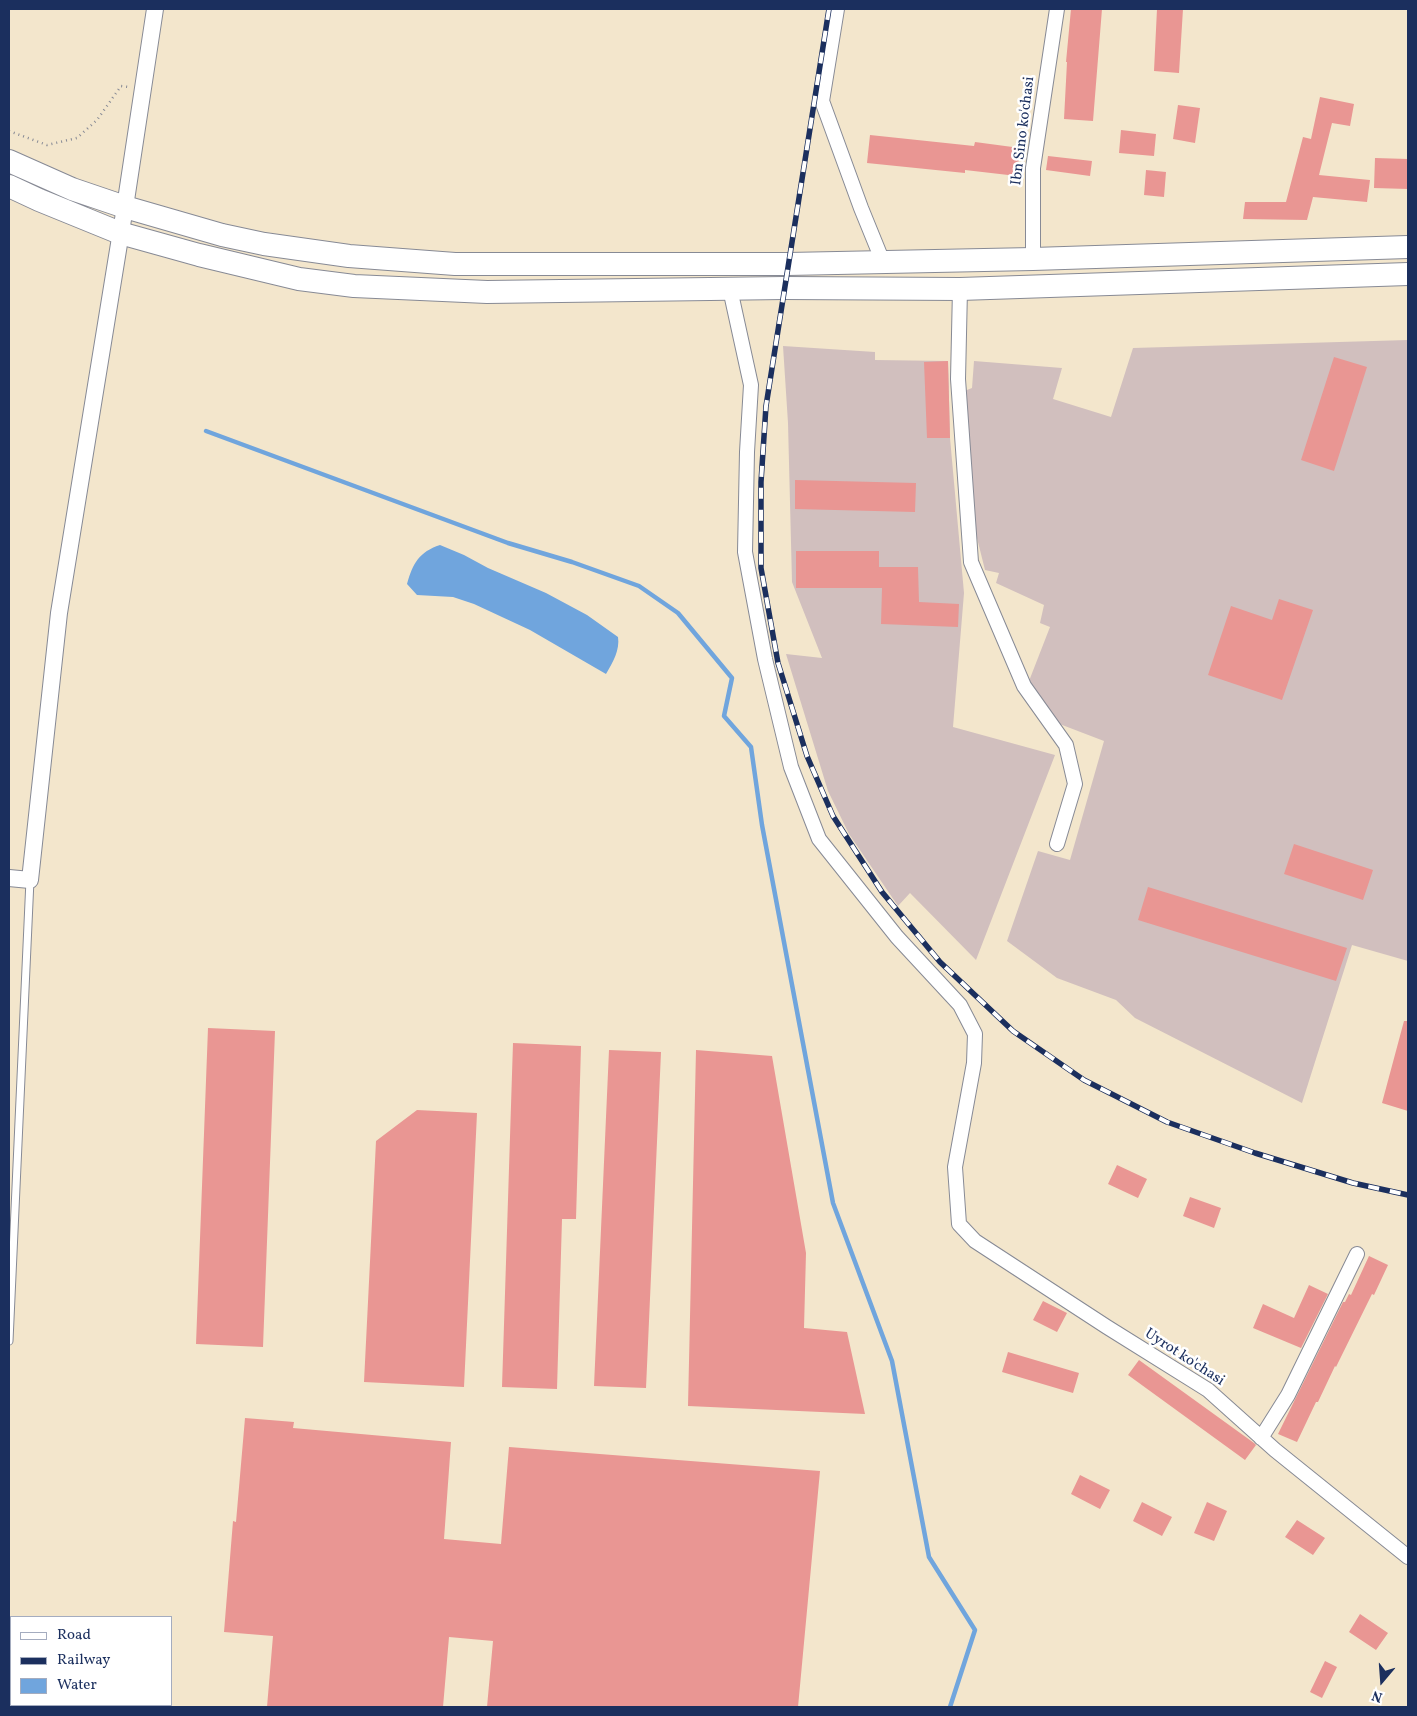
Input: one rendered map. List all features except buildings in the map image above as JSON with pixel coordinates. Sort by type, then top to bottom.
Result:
[{"type":"highway","points":[[9,161],[72,188],[125,207],[192,227],[264,244],[349,256],[445,264],[788,264],[1032,259],[1408,247]]},
{"type":"highway","points":[[9,186],[120,233],[199,255],[299,279],[354,286],[487,292],[960,289],[1408,274]]},
{"type":"highway","points":[[1172,254],[1176,282]]},
{"type":"street","points":[[9,878],[30,880],[59,613],[155,9]]},
{"type":"street","points":[[837,9],[822,101],[883,262]]},
{"type":"street","name":"Ibn Sino ko'chasi","points":[[1032,259],[1033,168],[1058,9]]},
{"type":"street","name":"Uyrot ko'chasi","points":[[730,289],[751,384],[747,452],[745,552],[765,659],[791,767],[820,839],[897,938],[960,1004],[975,1034],[974,1063],[955,1167],[959,1224],[975,1241],[1208,1390],[1261,1438],[1408,1557]]},
{"type":"street","points":[[960,289],[958,379],[971,562],[1024,686],[1066,746],[1075,784],[1057,844]]},
{"type":"street","points":[[1261,1438],[1288,1395],[1357,1254]]},
{"type":"lane","points":[[9,1341],[30,880]]},
{"type":"path","points":[[9,130],[48,145],[77,138],[97,120],[121,86],[143,90]]},
{"type":"shaded area","points":[[1408,340],[1408,961],[1352,945],[1302,1103],[1135,1018],[1116,1000],[1057,978],[1007,941],[1038,851],[1070,860],[1104,741],[1057,723],[1029,681],[1050,627],[1040,623],[1044,605],[996,583],[999,573],[985,570],[975,530],[962,392],[972,388],[974,361],[1062,368],[1053,399],[1111,417],[1133,348]]},
{"type":"shaded area","points":[[783,346],[875,352],[875,360],[948,361],[950,438],[964,593],[953,727],[1055,755],[976,960],[910,893],[898,906],[849,834],[828,791],[786,654],[822,658],[792,582],[788,423]]},
{"type":"water","points":[[440,545],[546,593],[587,615],[618,637],[617,651],[606,674],[530,630],[474,604],[453,597],[417,595],[407,584],[412,570],[422,555]]},
{"type":"waterway","points":[[206,431],[508,543],[572,562],[639,586],[678,613],[732,678],[724,716],[751,747],[762,825],[833,1203],[892,1361],[929,1557],[975,1630],[950,1707]]},
{"type":"railway","points":[[829,9],[766,406],[761,482],[761,568],[778,663],[807,756],[833,816],[882,892],[940,962],[1013,1031],[1084,1080],[1167,1122],[1255,1153],[1353,1183],[1408,1195]]}]
